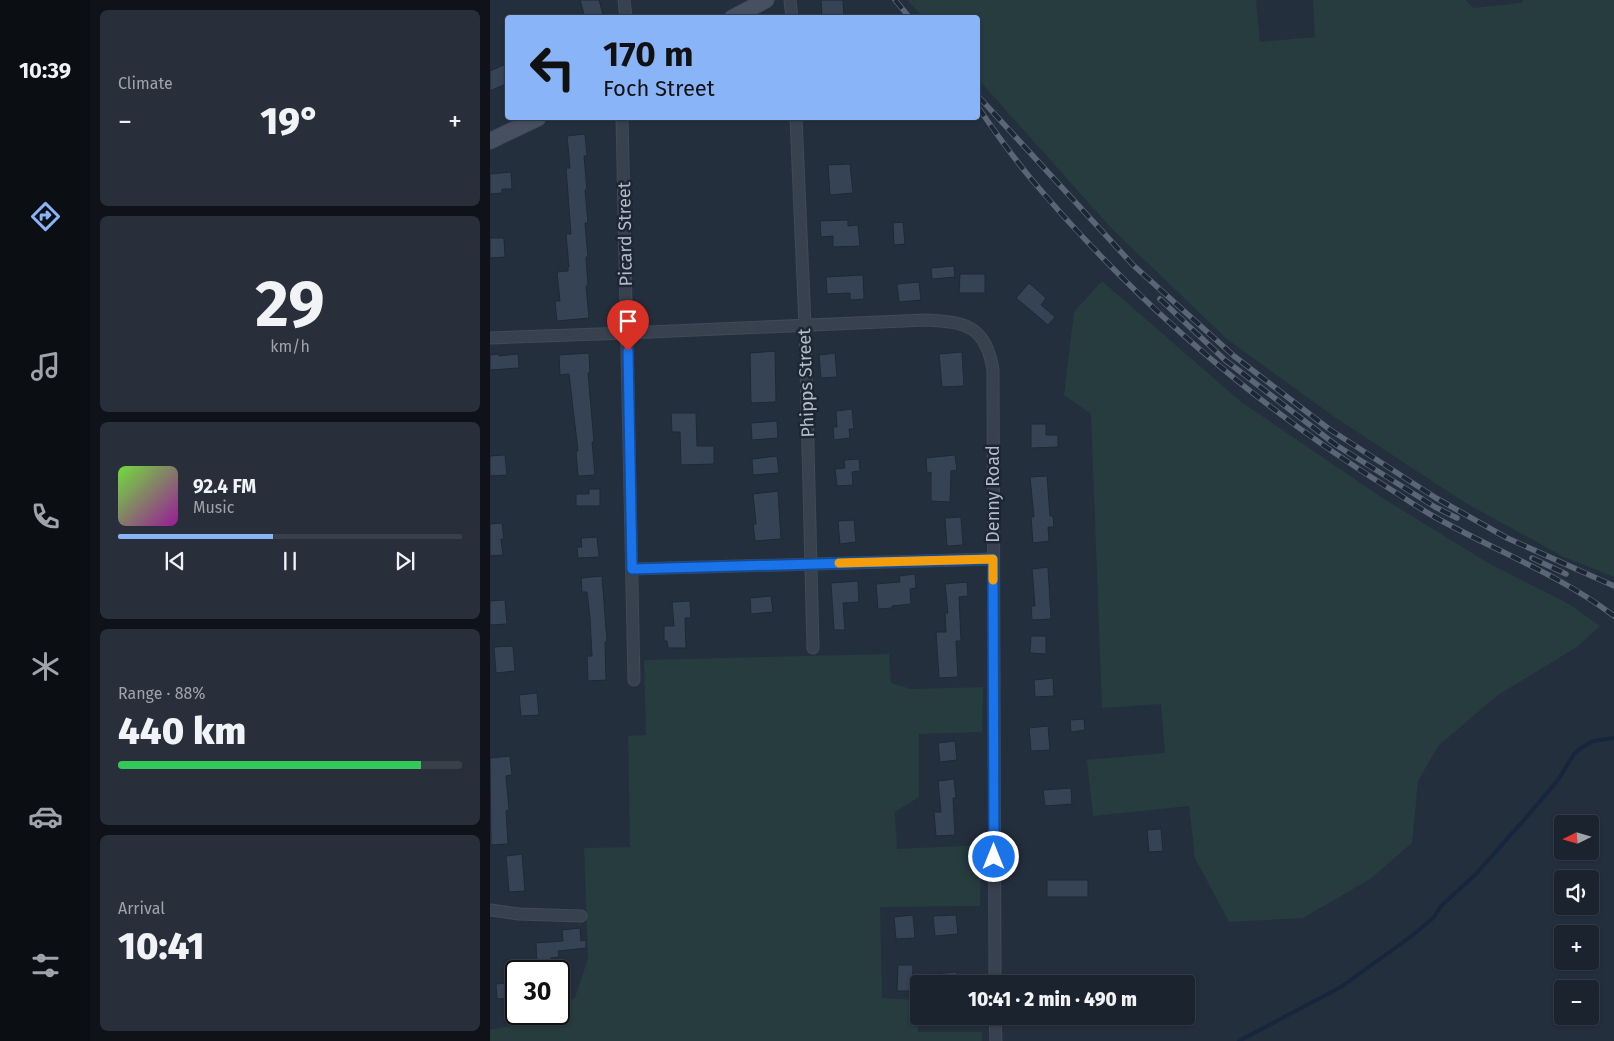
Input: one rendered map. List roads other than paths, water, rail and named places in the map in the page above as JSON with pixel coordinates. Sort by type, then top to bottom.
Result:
[{"type":"main road","points":[[738,15],[766,0]]},
{"type":"main road","points":[[490,141],[534,120]]},
{"type":"street","points":[[624,0],[626,15]]},
{"type":"street","points":[[790,0],[792,15]]},
{"type":"street","name":"Picard Street","points":[[622,120],[634,680]]},
{"type":"street","name":"Phipps Street","points":[[796,120],[813,648]]},
{"type":"street","name":"Denny Road","points":[[804,326],[926,320],[950,321],[982,336],[991,353],[993,370],[995,975]]},
{"type":"street","points":[[490,338],[804,326]]},
{"type":"street","points":[[632,569],[993,559]]},
{"type":"street","points":[[490,910],[519,914],[581,916]]},
{"type":"street","points":[[995,1025],[996,1041]]},
{"type":"waterway","points":[[1239,1041],[1341,987],[1413,935],[1434,917],[1441,906],[1476,874],[1558,780],[1574,754],[1593,741],[1614,738]]},
{"type":"railway","points":[[895,0],[908,15]]},
{"type":"railway","points":[[980,98],[1133,265],[1234,356],[1329,429],[1436,498],[1507,538],[1614,586]]},
{"type":"railway","points":[[980,110],[1032,180],[1114,269],[1157,311],[1249,390],[1347,461],[1420,508],[1571,587],[1614,616]]},
{"type":"railway","points":[[1160,299],[1225,360],[1336,445],[1435,507],[1457,518]]},
{"type":"railway","points":[[1532,558],[1566,574]]}]
